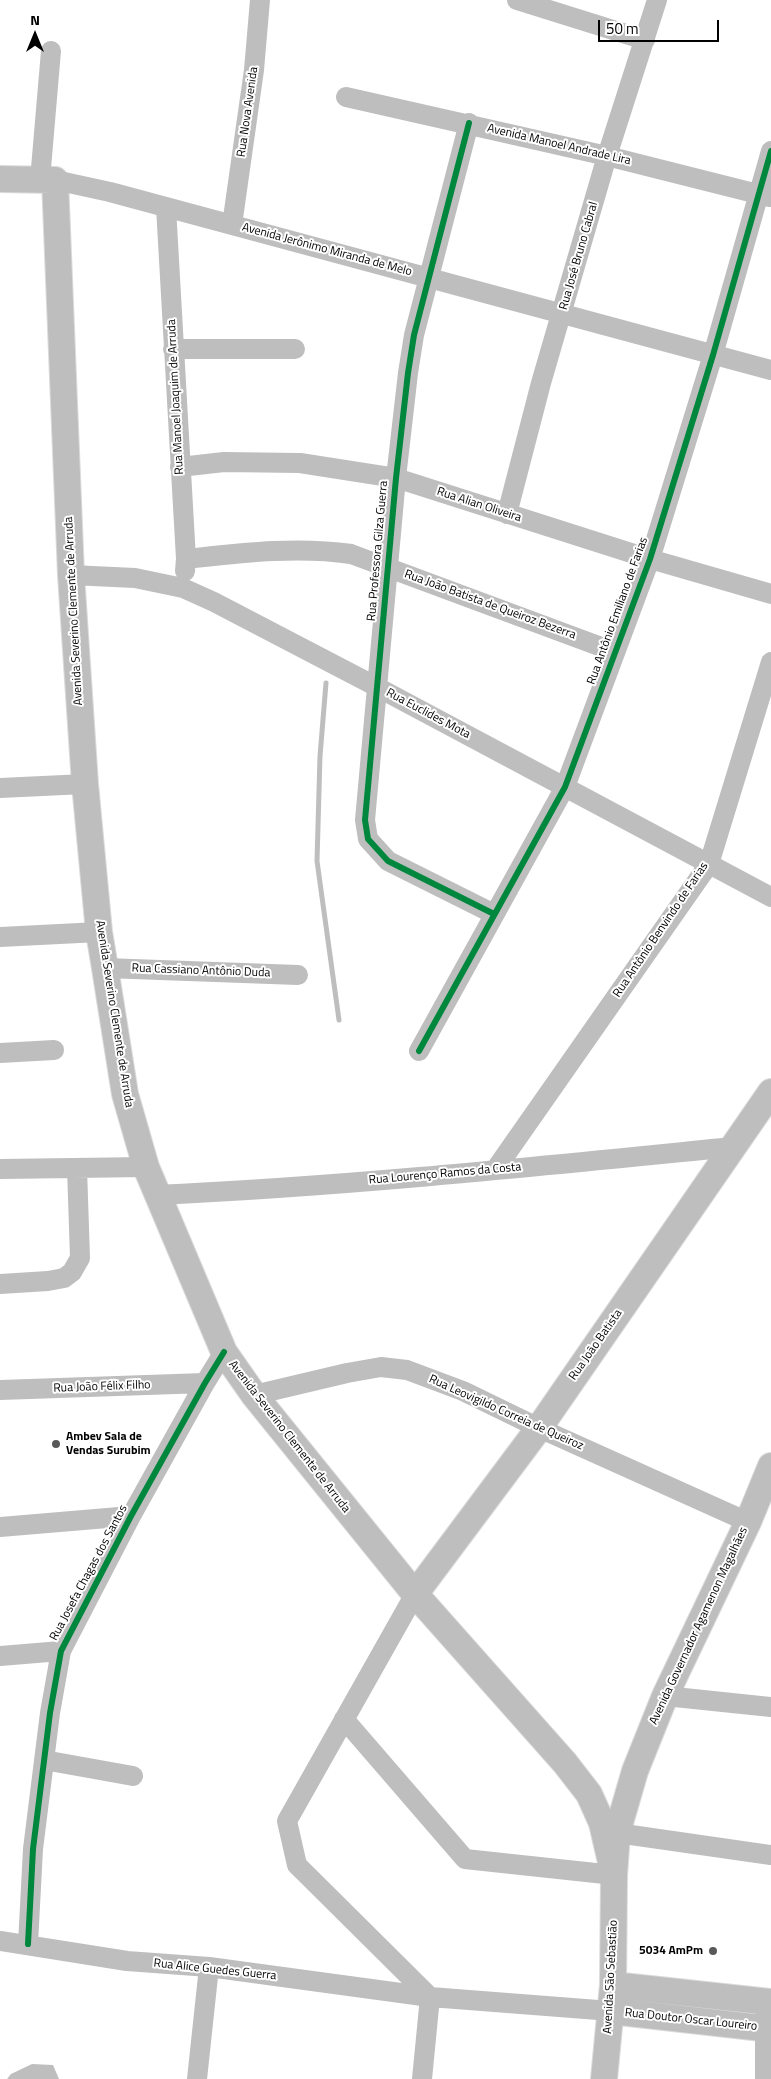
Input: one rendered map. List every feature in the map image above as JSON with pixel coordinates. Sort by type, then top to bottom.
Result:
[{"type":"main road","points":[[0,179],[48,180]]},
{"type":"main road","name":"Avenida Severino Clemente de Arruda","points":[[48,180],[70,575],[85,784],[99,932],[125,1094],[146,1167],[224,1352],[254,1395],[415,1594],[534,1728],[589,1794],[602,1823],[614,1875]]},
{"type":"main road","name":"Rua João Batista","points":[[415,1594],[539,1428],[771,1092]]},
{"type":"main road","name":"Avenida Governador Agamenon Magalhães","points":[[614,1875],[617,1832],[635,1771],[665,1696],[748,1522],[771,1466]]},
{"type":"main road","name":"Avenida São Sebastião","points":[[604,2079],[613,1984],[614,1875]]},
{"type":"main road","points":[[613,1984],[768,2002]]},
{"type":"main road","name":"Rua Doutor Oscar Loureiro","points":[[611,2012],[768,2029]]},
{"type":"street","name":"Rua Nova Avenida","points":[[232,225],[254,70],[260,0]]},
{"type":"street","points":[[517,0],[645,40]]},
{"type":"street","name":"Rua José Bruno Cabral","points":[[507,514],[542,382],[607,156],[657,0]]},
{"type":"street","points":[[48,180],[51,51]]},
{"type":"street","name":"Avenida Manoel Andrade Lira","points":[[346,97],[469,123],[765,196]]},
{"type":"street","name":"Rua Professora Gilza Guerra","points":[[469,123],[414,335],[403,408],[365,820],[368,839],[388,861],[494,914]]},
{"type":"street","name":"Rua Antônio Emiliano de Farias","points":[[419,1051],[565,787],[650,559],[713,355],[765,196],[771,151]]},
{"type":"street","name":"Avenida Jerônimo Miranda de Melo","points":[[48,180],[166,207],[771,370]]},
{"type":"street","name":"Rua Manoel Joaquim de Arruda","points":[[166,207],[186,559],[184,588]]},
{"type":"street","points":[[173,350],[295,350]]},
{"type":"street","name":"Rua Alian Oliveira","points":[[180,467],[224,462],[300,463],[396,478],[650,559],[771,594]]},
{"type":"street","name":"Rua João Batista de Queiroz Bezerra","points":[[186,559],[264,551],[326,550],[351,554],[615,652]]},
{"type":"street","name":"Rua Euclides Mota","points":[[70,575],[135,578],[184,588],[771,897]]},
{"type":"street","name":"Rua Antônio Benvindo de Farias","points":[[494,1170],[709,864],[771,662]]},
{"type":"street","points":[[0,788],[85,784]]},
{"type":"street","points":[[0,937],[99,932]]},
{"type":"street","name":"Rua Cassiano Antônio Duda","points":[[105,968],[298,975]]},
{"type":"street","points":[[0,1053],[54,1050]]},
{"type":"street","name":"Rua Lourenço Ramos da Costa","points":[[157,1195],[250,1191],[733,1147]]},
{"type":"street","points":[[0,1169],[146,1167]]},
{"type":"street","points":[[0,1284],[48,1281],[64,1278],[72,1272],[80,1258],[78,1168]]},
{"type":"street","name":"Rua Josefa Chagas dos Santos","points":[[28,1944],[34,1849],[44,1760],[61,1651],[131,1516],[224,1352]]},
{"type":"street","name":"Rua Leovigildo Correia de Queiroz","points":[[254,1395],[347,1373],[381,1368],[407,1370],[463,1391],[539,1428],[748,1522]]},
{"type":"street","name":"Rua João Félix Filho","points":[[0,1390],[205,1383]]},
{"type":"street","points":[[0,1528],[131,1516]]},
{"type":"street","points":[[415,1594],[287,1821],[297,1865],[430,1997],[422,2079]]},
{"type":"street","points":[[0,1656],[61,1651]]},
{"type":"street","points":[[665,1696],[771,1707]]},
{"type":"street","points":[[344,1719],[465,1859],[614,1875]]},
{"type":"street","points":[[44,1760],[133,1776]]},
{"type":"street","points":[[617,1832],[771,1854]]},
{"type":"street","name":"Rua Alice Guedes Guerra","points":[[0,1941],[127,1961],[209,1966],[430,1997],[611,2012]]},
{"type":"street","points":[[197,2079],[209,1966]]},
{"type":"street","points":[[765,2079],[768,2002]]},
{"type":"shaded area","points":[[32,2064],[53,2065],[59,2079],[7,2079],[11,2074]]},
{"type":"waterway","points":[[326,683],[320,756],[317,861],[339,1020]]},
{"type":"cycle path","points":[[469,123],[414,335],[408,373],[396,478],[365,820],[368,839],[388,861],[494,914]]},
{"type":"cycle path","points":[[419,1051],[565,787],[650,559],[713,355],[771,151]]},
{"type":"cycle path","points":[[28,1944],[33,1849],[50,1713],[61,1651],[131,1516],[224,1352]]},
{"type":"place","name":"Ambev Sala de Vendas Surubim","points":[[56,1444]]},
{"type":"place","name":"5034 AmPm","points":[[713,1951]]}]
